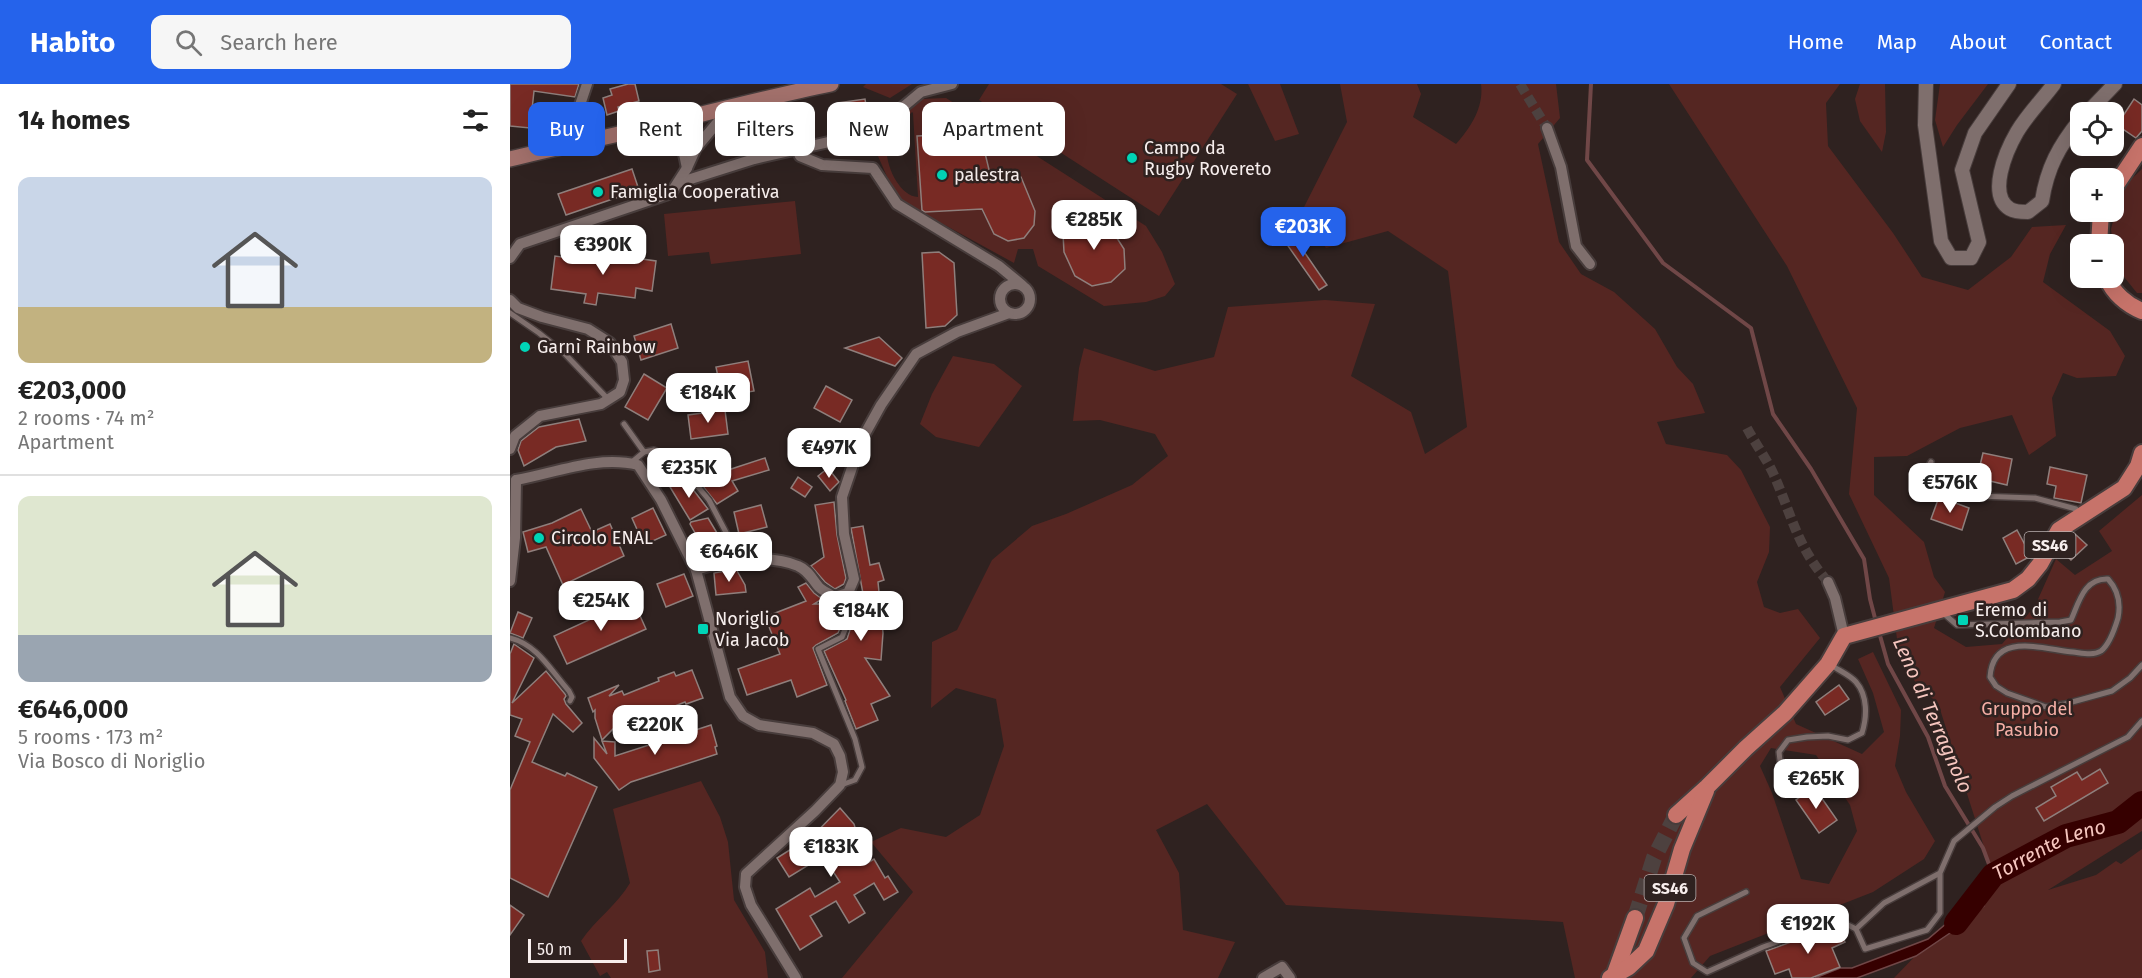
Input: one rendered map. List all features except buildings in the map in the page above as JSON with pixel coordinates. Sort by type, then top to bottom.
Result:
[{"type":"main road","points":[[748,102],[831,84]]},
{"type":"main road","points":[[2124,173],[2142,146]]},
{"type":"main road","points":[[510,159],[528,154]]},
{"type":"main road","points":[[2113,288],[2128,305],[2142,311]]},
{"type":"main road","name":"SS46","points":[[1612,977],[1629,967],[1646,951],[1666,904],[1682,849],[1707,787],[1785,713],[1850,635],[2013,590],[2028,579],[2040,564],[2059,530],[2124,489],[2138,466],[2142,453]]},
{"type":"main road","points":[[1676,815],[1707,787]]},
{"type":"main road","name":"SS46","points":[[1612,977],[1635,918]]},
{"type":"street","points":[[581,102],[587,84]]},
{"type":"street","points":[[815,145],[873,132],[921,92],[952,84]]},
{"type":"street","points":[[1926,84],[1925,125],[1941,241],[1951,258],[1971,258],[1979,242],[1962,170],[1975,133],[2009,84]]},
{"type":"street","points":[[2054,84],[2017,132],[2003,165],[1998,192],[2003,202],[2012,210],[2028,212],[2042,201],[2044,183],[2051,161],[2070,134]]},
{"type":"street","points":[[2098,102],[2115,84]]},
{"type":"street","points":[[703,140],[715,125]]},
{"type":"street","points":[[1547,128],[1561,167],[1576,246],[1590,264]]},
{"type":"street","points":[[684,156],[687,168]]},
{"type":"street","points":[[510,258],[520,244],[671,193],[692,156]]},
{"type":"street","points":[[678,183],[767,156]]},
{"type":"street","points":[[696,570],[711,564],[740,560],[783,562],[800,566],[819,588],[834,597],[848,592],[854,579],[844,534],[843,497],[861,441],[881,405],[916,354],[957,332],[1009,313],[1019,314],[1029,304],[1029,294],[1022,285],[999,266],[897,204],[873,168],[822,165],[801,156]]},
{"type":"street","points":[[1009,313],[1002,307],[1001,292],[1013,284],[1022,285]]},
{"type":"street","points":[[510,300],[518,308],[588,329],[610,343],[622,362],[624,380],[620,392],[601,404],[540,416],[515,436],[510,449]]},
{"type":"street","points":[[510,581],[514,538],[513,477],[598,463],[622,461],[638,465],[661,500],[696,570],[730,697],[742,716],[759,725],[813,733],[834,744],[840,756],[843,772],[840,785],[746,874],[745,887],[751,905],[787,973],[796,978]]},
{"type":"street","points":[[1828,582],[1850,635]]},
{"type":"street","points":[[1263,978],[1282,967],[1290,978]]},
{"type":"lane","points":[[510,313],[564,353],[608,399]]},
{"type":"lane","points":[[624,424],[644,452]]},
{"type":"lane","points":[[631,464],[644,452],[654,450],[679,464],[709,500],[740,560]]},
{"type":"lane","points":[[1931,462],[1928,467],[1935,478],[1977,496],[2035,498],[2076,509],[2082,515]]},
{"type":"lane","points":[[1935,613],[1957,625],[2071,620],[2088,585],[2101,579],[2108,579],[2116,588],[2119,601],[2118,616],[2108,643],[2101,651],[2085,654],[2014,645],[1999,652],[1994,659],[1990,677],[1996,686],[2007,693],[2046,707],[2112,691],[2130,678],[2142,665]]},
{"type":"lane","points":[[840,785],[855,780],[862,767],[855,739],[818,650],[842,637],[846,627],[842,594]]},
{"type":"lane","points":[[510,638],[519,640],[536,652],[569,691],[572,697],[570,701]]},
{"type":"lane","points":[[1794,789],[1781,769],[1779,752],[1788,740],[1808,736],[1828,736],[1848,740],[1862,733],[1867,717],[1864,698],[1855,681],[1828,664]]},
{"type":"lane","points":[[1746,892],[1697,916],[1684,938],[1693,963],[1707,972],[1838,920],[1856,929],[1864,949],[1927,930],[1940,913],[1940,873],[1954,841],[2012,796],[2128,737],[2142,721]]},
{"type":"lane","points":[[1856,929],[1884,903],[1940,873]]},
{"type":"green space","points":[[866,84],[912,84],[890,98],[863,87]]},
{"type":"green space","name":"Campo da Rugby Rovereto","points":[[989,84],[1221,84],[1237,94],[1159,216],[1065,155],[1065,102],[982,102],[979,100]]},
{"type":"green space","points":[[1248,84],[1280,84],[1299,134],[1275,141]]},
{"type":"green space","points":[[1340,84],[1417,84],[1421,94],[1413,117],[1456,144],[1467,131],[1478,109],[1481,84],[1556,84],[1560,118],[1538,144],[1559,242],[1581,274],[1614,292],[1655,329],[1677,367],[1693,384],[1705,413],[1657,422],[1666,444],[1727,455],[1741,470],[1770,527],[1769,552],[1757,582],[1764,607],[1780,613],[1798,609],[1820,638],[1780,687],[1796,724],[1862,754],[1884,732],[1873,693],[1858,659],[1873,652],[1901,710],[1895,766],[1906,792],[1935,841],[1924,859],[1873,892],[1710,956],[1691,978],[1575,978],[1563,922],[1286,905],[1207,804],[1156,830],[1179,873],[1183,930],[1235,942],[1218,978],[842,978],[913,892],[871,842],[901,828],[946,837],[980,815],[1004,746],[996,699],[956,688],[931,708],[932,642],[957,630],[992,560],[1032,526],[1132,485],[1168,456],[1155,434],[1100,420],[1073,421],[1079,368],[1084,348],[1155,371],[1214,357],[1228,307],[1325,300],[1375,304],[1351,376],[1411,412],[1425,454],[1467,427],[1448,271],[1388,231],[1326,248],[1301,213],[1347,122]],"holes":[[[1771,748],[1816,755],[1850,805],[1857,831],[1829,884],[1801,879],[1772,793],[1760,766]]]},
{"type":"green space","name":"Gruppo del Pasubio","points":[[1669,84],[1840,84],[1826,103],[1828,146],[1893,233],[1922,277],[1968,290],[2011,257],[2032,227],[2066,225],[2050,254],[2043,282],[2110,331],[2125,356],[2116,376],[2077,378],[2063,373],[2052,398],[2056,436],[2029,455],[2012,415],[1960,428],[1907,456],[1874,457],[1874,495],[1924,542],[1934,577],[1945,592],[1934,628],[1966,647],[2002,644],[2035,606],[2056,559],[2075,575],[2112,551],[2099,531],[2142,495],[2142,831],[2048,890],[2096,875],[2116,861],[2121,864],[2142,849],[2142,978],[1894,978],[1993,875],[1938,703],[1921,689],[1900,662],[1889,578],[1849,494],[1857,408],[1787,266]]},
{"type":"green space","points":[[1860,84],[1885,84],[1886,132],[1882,152],[1860,121],[1855,99]]},
{"type":"green space","points":[[1940,84],[1988,84],[1943,147],[1935,120]]},
{"type":"green space","points":[[946,98],[952,102],[922,102],[922,137],[917,137],[922,212],[981,209],[994,234],[1008,241],[1024,238],[990,174],[986,156],[1037,156],[1146,226],[1162,252],[1175,284],[1165,296],[1146,302],[1104,306],[1038,266],[1033,249],[1018,249],[1014,263],[901,201],[892,188],[878,156],[887,156],[897,182],[910,195],[918,197],[913,113],[910,114],[910,109],[921,99]],"holes":[[[1092,216],[1108,224],[1124,249],[1125,269],[1111,282],[1092,286],[1075,276],[1064,252],[1063,234],[1075,220]]]},
{"type":"green space","points":[[2142,169],[2142,293],[2137,293],[2124,277],[2124,234],[2112,234],[2113,222],[2124,222],[2124,186]]},
{"type":"green space","points":[[795,201],[801,254],[711,264],[709,252],[668,256],[664,214]]},
{"type":"green space","points":[[953,356],[994,364],[1022,386],[979,447],[936,437],[920,424],[932,394]]},
{"type":"green space","points":[[701,781],[720,817],[728,842],[734,900],[765,952],[768,978],[611,978],[607,972],[600,976],[581,941],[630,883],[613,809]],"holes":[[[657,950],[660,970],[649,972],[647,952]]]},
{"type":"shaded area","points":[[1971,891],[1984,906],[1916,956],[1857,978],[1815,978],[1840,968],[1852,968],[1928,939],[1948,922]]},
{"type":"waterway","name":"Leno di Terragnolo","points":[[1591,84],[1587,160],[1663,263],[1751,328],[1773,414],[1811,469],[1864,559],[1876,622]]},
{"type":"waterway","name":"Leno di Terragnolo","points":[[1879,632],[1888,664],[1928,737],[1945,786],[1983,848],[1993,875]]},
{"type":"waterway","name":"Torrente Leno","points":[[1956,923],[1993,875],[2066,836],[2118,822],[2142,803]]},
{"type":"tunnel","points":[[1520,84],[1547,128]]},
{"type":"tunnel","points":[[1747,428],[1773,473],[1802,542],[1828,582]]},
{"type":"tunnel","points":[[1635,918],[1654,858],[1676,815]]},
{"type":"place","name":"Campo da Rugby Rovereto","points":[[1132,158]]},
{"type":"place","name":"palestra","points":[[942,175]]},
{"type":"place","name":"Famiglia Cooperativa","points":[[598,192]]},
{"type":"place","name":"Garnì Rainbow","points":[[525,347]]},
{"type":"place","name":"Circolo ENAL","points":[[539,538]]},
{"type":"place","name":"Eremo di S.Colombano","points":[[1963,620]]},
{"type":"place","name":"Noriglio Via Jacob","points":[[703,629]]}]
